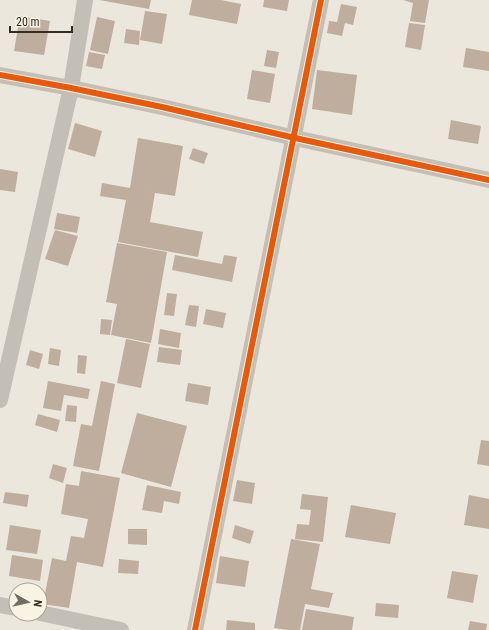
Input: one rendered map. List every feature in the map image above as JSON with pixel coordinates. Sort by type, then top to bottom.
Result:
[{"type":"street","points":[[0,400],[71,88],[85,0]]},
{"type":"street","points":[[195,630],[218,509],[322,0]]},
{"type":"street","points":[[0,75],[162,107],[295,138],[489,180]]},
{"type":"street","points":[[48,615],[121,630]]},
{"type":"building","points":[[99,0],[151,0],[149,9]]},
{"type":"building","points":[[192,0],[221,0],[241,4],[237,24],[189,15]]},
{"type":"building","points":[[264,0],[289,0],[287,11],[263,7]]},
{"type":"building","points":[[403,0],[429,0],[425,23],[410,21],[413,3]]},
{"type":"building","points":[[341,4],[357,7],[353,25],[345,23],[342,36],[327,33],[329,21],[337,22]]},
{"type":"building","points":[[145,11],[167,14],[162,44],[140,40]]},
{"type":"building","points":[[20,16],[50,21],[44,55],[14,51]]},
{"type":"building","points":[[97,17],[115,21],[108,54],[90,50]]},
{"type":"building","points":[[409,23],[425,25],[421,50],[405,47]]},
{"type":"building","points":[[126,29],[140,31],[139,45],[124,43]]},
{"type":"building","points":[[466,48],[489,52],[489,71],[463,67]]},
{"type":"building","points":[[267,50],[279,52],[276,68],[264,66]]},
{"type":"building","points":[[89,52],[105,55],[102,69],[86,66]]},
{"type":"building","points":[[252,70],[275,74],[270,103],[247,99]]},
{"type":"building","points":[[317,70],[357,75],[352,115],[312,109]]},
{"type":"building","points":[[451,120],[481,126],[478,144],[448,139]]},
{"type":"building","points":[[75,123],[102,131],[95,157],[68,149]]},
{"type":"building","points":[[138,138],[183,146],[175,196],[136,190],[155,193],[150,222],[203,232],[198,257],[118,242],[126,200],[100,196],[102,183],[130,188]]},
{"type":"building","points":[[193,148],[208,153],[204,164],[189,159]]},
{"type":"building","points":[[0,169],[18,172],[15,192],[0,190]]},
{"type":"building","points":[[57,213],[80,217],[77,233],[54,229]]},
{"type":"building","points":[[55,230],[78,236],[68,266],[45,259]]},
{"type":"building","points":[[117,243],[167,252],[151,343],[111,335],[117,304],[106,302]]},
{"type":"building","points":[[175,255],[222,264],[224,255],[237,257],[232,282],[172,270]]},
{"type":"building","points":[[167,293],[177,294],[174,316],[164,315]]},
{"type":"building","points":[[189,305],[199,306],[196,327],[185,325]]},
{"type":"building","points":[[206,309],[226,313],[223,328],[203,324]]},
{"type":"building","points":[[101,319],[112,320],[110,335],[100,334]]},
{"type":"building","points":[[160,329],[181,333],[179,348],[158,344]]},
{"type":"building","points":[[126,339],[150,344],[141,388],[117,383]]},
{"type":"building","points":[[159,347],[182,350],[180,365],[157,362]]},
{"type":"building","points":[[50,348],[61,350],[59,366],[48,364]]},
{"type":"building","points":[[30,350],[43,354],[39,369],[26,365]]},
{"type":"building","points":[[78,355],[87,356],[85,374],[77,373]]},
{"type":"building","points":[[48,381],[90,389],[88,399],[64,395],[61,411],[43,408]]},
{"type":"building","points":[[101,381],[115,384],[99,471],[73,466],[81,424],[92,426]]},
{"type":"building","points":[[188,383],[211,387],[208,405],[185,401]]},
{"type":"building","points":[[67,405],[77,406],[76,422],[65,421]]},
{"type":"building","points":[[137,413],[187,426],[171,487],[121,473]]},
{"type":"building","points":[[38,414],[60,420],[57,432],[35,425]]},
{"type":"building","points":[[481,440],[489,441],[489,466],[477,464]]},
{"type":"building","points":[[53,464],[67,468],[63,483],[49,478]]},
{"type":"building","points":[[81,471],[120,478],[103,567],[77,562],[69,608],[48,605],[47,582],[52,558],[66,561],[71,536],[84,538],[88,519],[61,514],[66,484],[79,486]]},
{"type":"building","points":[[237,480],[255,483],[252,504],[233,501]]},
{"type":"building","points":[[147,485],[181,492],[179,504],[164,501],[162,513],[142,510]]},
{"type":"building","points":[[5,492],[29,495],[27,507],[3,503]]},
{"type":"building","points":[[302,494],[328,497],[323,542],[295,539],[297,524],[309,525],[311,510],[300,509]]},
{"type":"building","points":[[469,495],[489,499],[489,529],[464,525]]},
{"type":"building","points":[[351,505],[396,513],[390,544],[345,537]]},
{"type":"building","points":[[10,525],[41,530],[37,554],[6,550]]},
{"type":"building","points":[[235,525],[254,531],[250,544],[232,538]]},
{"type":"building","points":[[128,529],[147,529],[147,545],[128,544]]},
{"type":"building","points":[[291,539],[320,544],[311,589],[333,593],[329,608],[305,604],[300,630],[274,628]]},
{"type":"building","points":[[12,555],[43,560],[40,581],[9,576]]},
{"type":"building","points":[[220,556],[249,561],[245,587],[216,583]]},
{"type":"building","points":[[119,559],[139,561],[138,574],[118,573]]},
{"type":"building","points":[[452,571],[478,575],[473,603],[447,598]]},
{"type":"building","points":[[376,603],[399,605],[398,618],[375,616]]},
{"type":"building","points":[[306,609],[354,617],[352,630],[302,630]]},
{"type":"building","points":[[227,620],[255,623],[255,630],[226,630]]},
{"type":"building","points":[[470,621],[487,624],[486,630],[468,630]]},
{"type":"cycle path","points":[[195,630],[321,0]]},
{"type":"cycle path","points":[[0,75],[162,107],[295,138],[489,180]]}]
